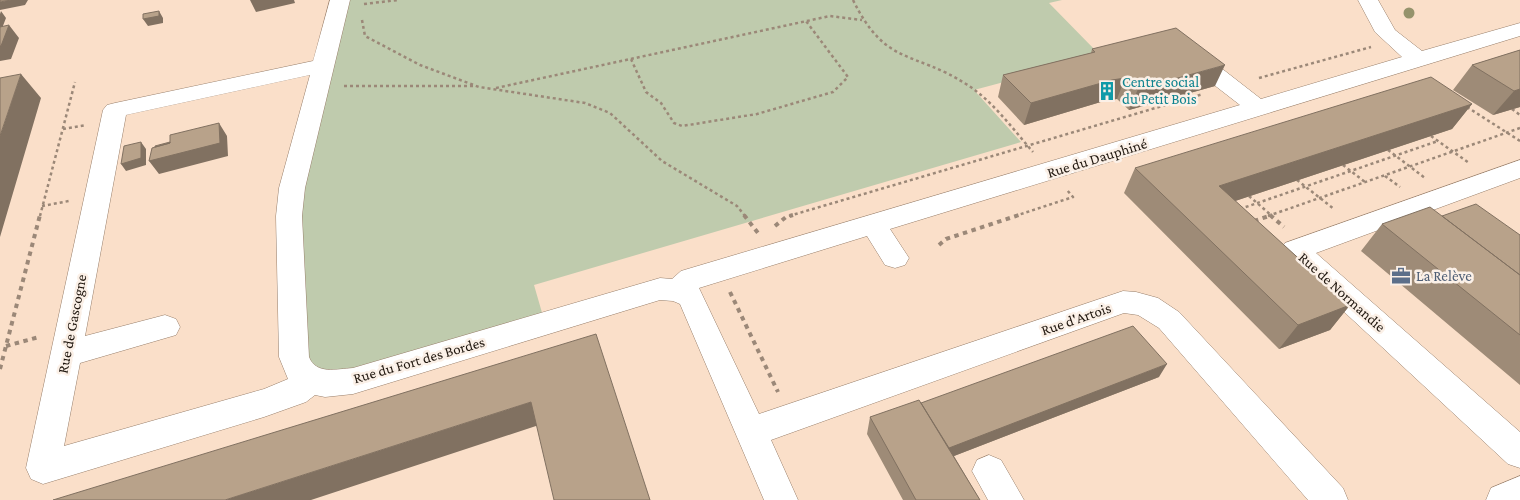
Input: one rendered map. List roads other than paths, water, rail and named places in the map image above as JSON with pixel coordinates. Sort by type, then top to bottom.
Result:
[{"type":"street","points":[[1368,0],[1385,34],[1394,43],[1419,59]]},
{"type":"street","points":[[310,380],[297,370],[294,357],[289,216],[292,188],[319,76],[357,8]]},
{"type":"street","name":"Rue du Dauphiné","points":[[677,290],[692,279],[762,257],[1051,172],[1520,29]]},
{"type":"street","points":[[1183,50],[1258,108]]},
{"type":"street","name":"Rue de Gascogne","points":[[310,380],[296,392],[43,468],[115,110],[319,76]]},
{"type":"street","name":"Rue de Normandie","points":[[1520,169],[1295,250],[1520,452]]},
{"type":"street","points":[[873,224],[895,258]]},
{"type":"street","name":"Rue du Fort des Bordes","points":[[310,380],[328,384],[353,380],[660,288],[677,290]]},
{"type":"street","points":[[677,290],[691,297],[781,500]]},
{"type":"street","name":"Rue d'Artois","points":[[751,432],[1123,302],[1136,302],[1148,306],[1169,320],[1331,500]]},
{"type":"street","points":[[66,354],[165,328]]},
{"type":"street","points":[[989,471],[1007,500]]},
{"type":"street","points":[[1503,500],[1520,492]]},
{"type":"place","name":"Centre social du Petit Bois","points":[[1107,91]]},
{"type":"place","name":"La Relève","points":[[1401,276]]}]
